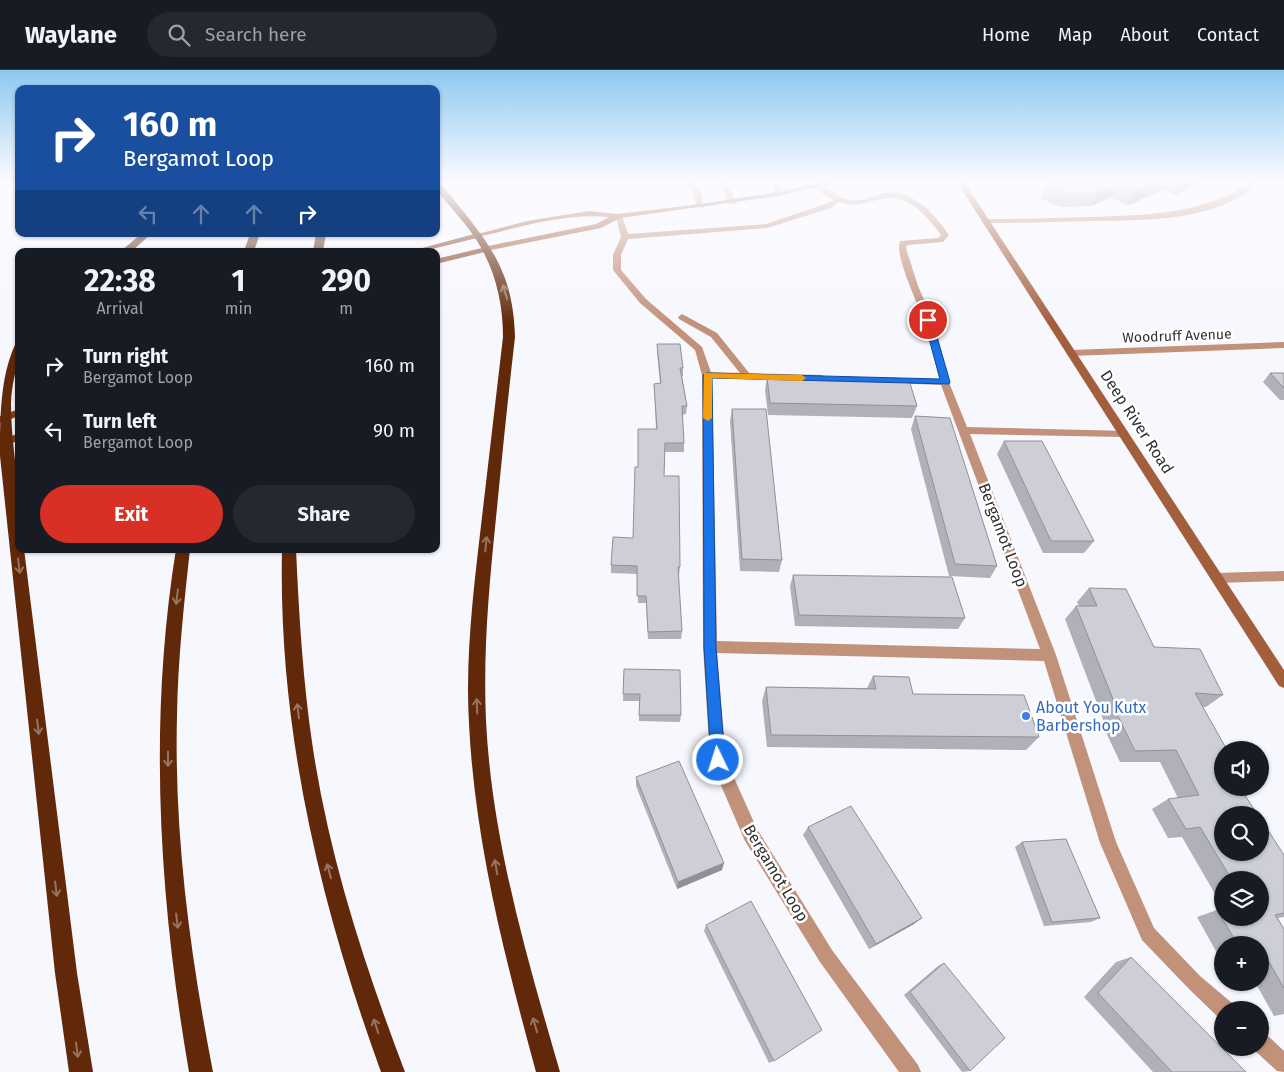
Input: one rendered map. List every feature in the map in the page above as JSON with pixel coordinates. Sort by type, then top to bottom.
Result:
[{"type":"highway","points":[[472,229],[482,242],[504,288],[510,319],[478,615],[476,673],[478,736],[486,808],[500,890],[522,980],[548,1072]]},
{"type":"highway","points":[[130,248],[142,237]]},
{"type":"highway","points":[[15,354],[6,371],[4,395],[8,416],[8,441],[15,505]]},
{"type":"highway","points":[[20,553],[66,973],[81,1072]]},
{"type":"highway","points":[[183,553],[172,642],[168,715],[168,803],[175,902],[190,1016],[201,1072]]},
{"type":"highway","points":[[289,553],[289,613],[303,753],[320,836],[344,930],[393,1072]]},
{"type":"main road","points":[[437,248],[482,242]]},
{"type":"main road","points":[[440,260],[482,242]]},
{"type":"street","points":[[482,242],[513,229]]},
{"type":"street","points":[[482,242],[578,229]]},
{"type":"street","points":[[622,229],[625,237],[731,229]]},
{"type":"street","name":"Bergamot Loop","points":[[941,229],[945,235],[940,240],[902,244],[914,286],[928,320],[946,382],[1049,656],[1108,842],[1148,934],[1214,1001]]},
{"type":"street","name":"Deep River Road","points":[[990,229],[1284,682]]},
{"type":"street","name":"Bergamot Loop","points":[[625,237],[617,255],[617,270],[643,301],[699,349],[707,375],[710,647],[718,760],[751,835],[826,956],[911,1072]]},
{"type":"street","points":[[682,317],[714,335],[748,376]]},
{"type":"street","name":"Woodruff Avenue","points":[[1071,353],[1284,345]]},
{"type":"street","points":[[707,375],[837,379]]},
{"type":"street","points":[[876,380],[946,382]]},
{"type":"street","points":[[964,430],[1123,433]]},
{"type":"street","points":[[1217,578],[1284,576]]},
{"type":"street","points":[[710,647],[1049,656]]},
{"type":"street","points":[[1269,1050],[1284,1064]]},
{"type":"building","points":[[657,344],[680,344],[683,368],[680,368],[687,406],[682,406],[684,443],[665,443],[664,476],[679,476],[680,567],[678,567],[682,631],[648,632],[646,596],[637,596],[637,566],[611,565],[613,537],[633,538],[635,467],[638,467],[638,429],[657,429],[654,384],[661,383]]},
{"type":"building","points":[[1270,373],[1284,373],[1284,388]]},
{"type":"building","points":[[767,377],[909,380],[917,406],[770,403]]},
{"type":"building","points":[[732,409],[766,409],[782,560],[742,559]]},
{"type":"building","points":[[915,416],[950,418],[997,566],[955,564]]},
{"type":"building","points":[[1004,441],[1042,441],[1094,541],[1051,541]]},
{"type":"building","points":[[793,575],[952,577],[965,618],[799,615]]},
{"type":"building","points":[[1089,588],[1126,589],[1154,647],[1200,649],[1223,695],[1195,693],[1222,741],[1214,741],[1214,796],[1245,796],[1252,806],[1214,806],[1214,850],[1200,827],[1186,829],[1168,799],[1199,795],[1176,750],[1135,751],[1116,712],[1118,712],[1076,606],[1097,606]]},
{"type":"building","points":[[624,669],[680,670],[681,715],[639,715],[640,694],[623,694]]},
{"type":"building","points":[[873,676],[909,677],[913,694],[1024,695],[1039,737],[771,735],[766,687],[876,689]]},
{"type":"building","points":[[679,761],[724,863],[678,882],[636,777]]},
{"type":"building","points":[[851,806],[922,918],[876,944],[808,827]]},
{"type":"building","points":[[1269,832],[1284,855],[1284,913],[1275,915],[1284,929],[1284,988],[1269,962],[1269,936],[1233,936],[1227,926],[1269,926],[1269,871],[1227,871],[1221,861],[1269,861]]},
{"type":"building","points":[[1066,839],[1100,918],[1052,922],[1022,842]]},
{"type":"building","points":[[751,901],[822,1030],[774,1061],[706,925]]},
{"type":"building","points":[[1131,957],[1214,1040],[1214,1056],[1230,1056],[1246,1072],[1172,1072],[1098,993]]},
{"type":"building","points":[[944,963],[1005,1038],[970,1071],[910,992]]},
{"type":"slow traffic","points":[[708,418],[707,375],[802,378]]},
{"type":"place","name":"About You Kutx Barbershop","points":[[1026,716]]},
{"type":"route","points":[[718,760],[710,647],[707,375],[946,382],[928,320]]}]
